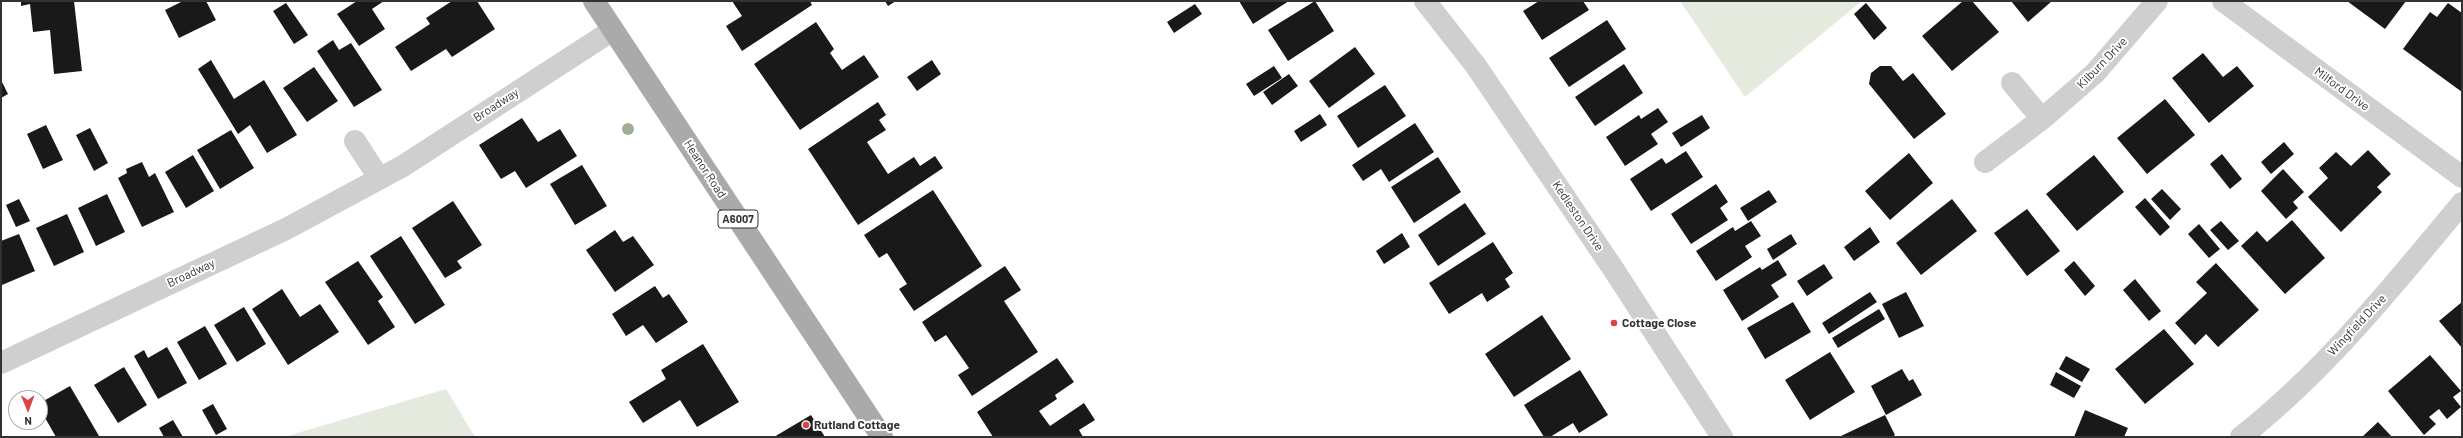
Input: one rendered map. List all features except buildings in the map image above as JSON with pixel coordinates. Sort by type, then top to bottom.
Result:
[{"type":"main road","name":"Heanor Road","points":[[594,1],[882,437]]},
{"type":"street","name":"Kedleston Drive","points":[[1425,1],[1480,73],[1614,270],[1722,437]]},
{"type":"street","name":"Kilburn Drive","points":[[1985,162],[2042,119],[2095,73],[2156,1]]},
{"type":"street","name":"Milford Drive","points":[[2223,1],[2462,177]]},
{"type":"street","name":"Broadway","points":[[1,363],[286,229],[402,166],[613,30]]},
{"type":"street","points":[[2012,83],[2042,119]]},
{"type":"street","points":[[355,141],[378,178]]},
{"type":"street","name":"Wingfield Drive","points":[[2242,437],[2313,372],[2377,305],[2462,203]]},
{"type":"shaded area","points":[[1680,1],[1862,1],[1745,97]]},
{"type":"shaded area","points":[[446,389],[475,437],[284,437]]},
{"type":"place","name":"Cottage Close","points":[[1614,323]]},
{"type":"place","name":"Rutland Cottage","points":[[806,425]]}]
